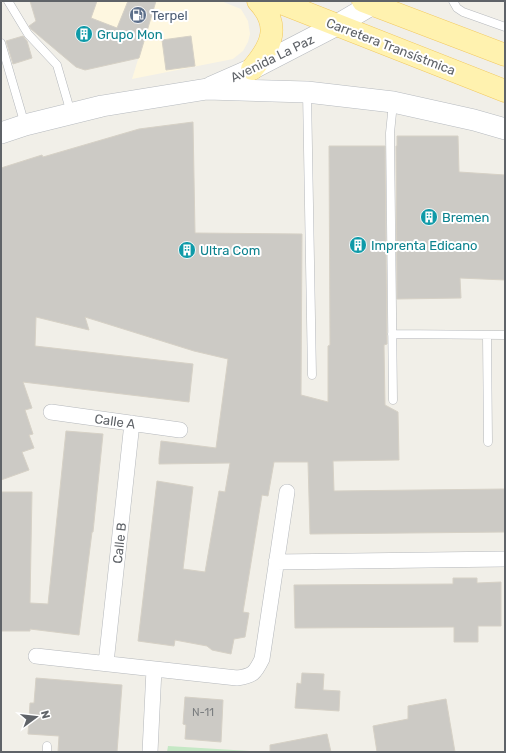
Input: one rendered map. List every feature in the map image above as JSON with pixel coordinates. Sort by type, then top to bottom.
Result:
[{"type":"main road","points":[[252,69],[269,46],[272,32],[270,16],[258,1]]},
{"type":"main road","name":"Carretera Transístmica","points":[[276,1],[505,91]]},
{"type":"main road","points":[[371,2],[505,55]]},
{"type":"main road","name":"Avenida La Paz","points":[[207,89],[252,69],[337,25],[371,2]]},
{"type":"main road","points":[[1,133],[25,125],[102,106],[207,89],[307,92],[393,102],[474,120],[505,129]]},
{"type":"street","name":"Calle A","points":[[51,412],[180,430]]},
{"type":"street","name":"Calle B","points":[[106,664],[132,423]]},
{"type":"street","points":[[36,656],[237,678],[249,676],[256,671],[262,659],[286,492]]},
{"type":"street","points":[[276,562],[505,560]]},
{"type":"street","points":[[150,752],[154,669]]},
{"type":"lane","points":[[8,1],[28,34],[57,65],[71,114]]},
{"type":"lane","points":[[453,1],[457,8],[463,12],[505,28]]},
{"type":"lane","points":[[1,43],[25,125]]},
{"type":"lane","points":[[307,92],[312,376]]},
{"type":"lane","points":[[393,102],[390,133],[393,400]]},
{"type":"lane","points":[[392,334],[505,335]]},
{"type":"lane","points":[[488,335],[488,442]]},
{"type":"shaded area","points":[[97,1],[221,1],[241,9],[248,21],[250,34],[243,51],[233,59],[132,79],[144,40],[91,18]]},
{"type":"green space","points":[[168,746],[250,751],[250,752],[167,752]]},
{"type":"building","name":"Grupo Mon","points":[[30,1],[97,1],[91,18],[117,28],[128,1],[156,1],[139,58],[85,70],[76,67],[31,29],[29,26],[36,21]]},
{"type":"building","points":[[23,36],[27,41],[32,58],[13,64],[6,41]]},
{"type":"building","name":"Terpel","points":[[191,36],[195,66],[166,70],[162,40]]},
{"type":"building","points":[[193,122],[195,233],[302,234],[301,395],[328,402],[328,346],[330,345],[329,146],[385,146],[387,344],[384,345],[385,405],[398,412],[399,460],[333,461],[334,491],[505,489],[505,532],[310,534],[308,462],[274,462],[268,496],[262,495],[243,612],[249,613],[245,637],[234,639],[231,654],[212,650],[207,646],[175,640],[174,646],[138,641],[157,481],[193,487],[183,569],[205,572],[219,491],[225,492],[230,463],[159,464],[159,459],[161,441],[216,448],[228,359],[194,351],[85,317],[89,330],[36,317],[35,346],[193,364],[189,402],[23,382],[32,408],[25,410],[33,434],[29,435],[34,448],[22,452],[29,470],[1,480],[1,168],[42,155],[43,157],[139,129]]},
{"type":"building","name":"Bremen","points":[[397,136],[458,136],[459,172],[505,175],[505,280],[460,278],[461,298],[397,299]]},
{"type":"building","points":[[66,431],[103,434],[93,532],[79,635],[30,629],[30,631],[1,631],[1,492],[32,492],[30,603],[48,604]]},
{"type":"building","points":[[453,578],[477,578],[477,583],[501,582],[501,626],[478,626],[478,642],[454,642],[454,627],[295,628],[294,585],[453,584]]},
{"type":"building","points":[[302,673],[324,674],[323,690],[340,691],[339,711],[295,708],[297,683],[301,684]]},
{"type":"building","points":[[36,678],[122,685],[117,752],[58,752],[59,736],[28,734],[30,703],[34,703]]},
{"type":"building","points":[[185,697],[223,700],[221,742],[185,739],[186,725],[183,724]]},
{"type":"building","points":[[446,699],[455,752],[377,752],[373,726],[408,719],[408,706]]},
{"type":"building","points":[[327,734],[331,752],[270,752],[270,745]]},
{"type":"place","name":"Terpel","points":[[138,15]]},
{"type":"place","name":"Grupo Mon","points":[[84,34]]},
{"type":"place","name":"Bremen","points":[[429,217]]},
{"type":"place","name":"Imprenta Edicano","points":[[358,245]]},
{"type":"place","name":"Ultra Com","points":[[187,250]]}]
